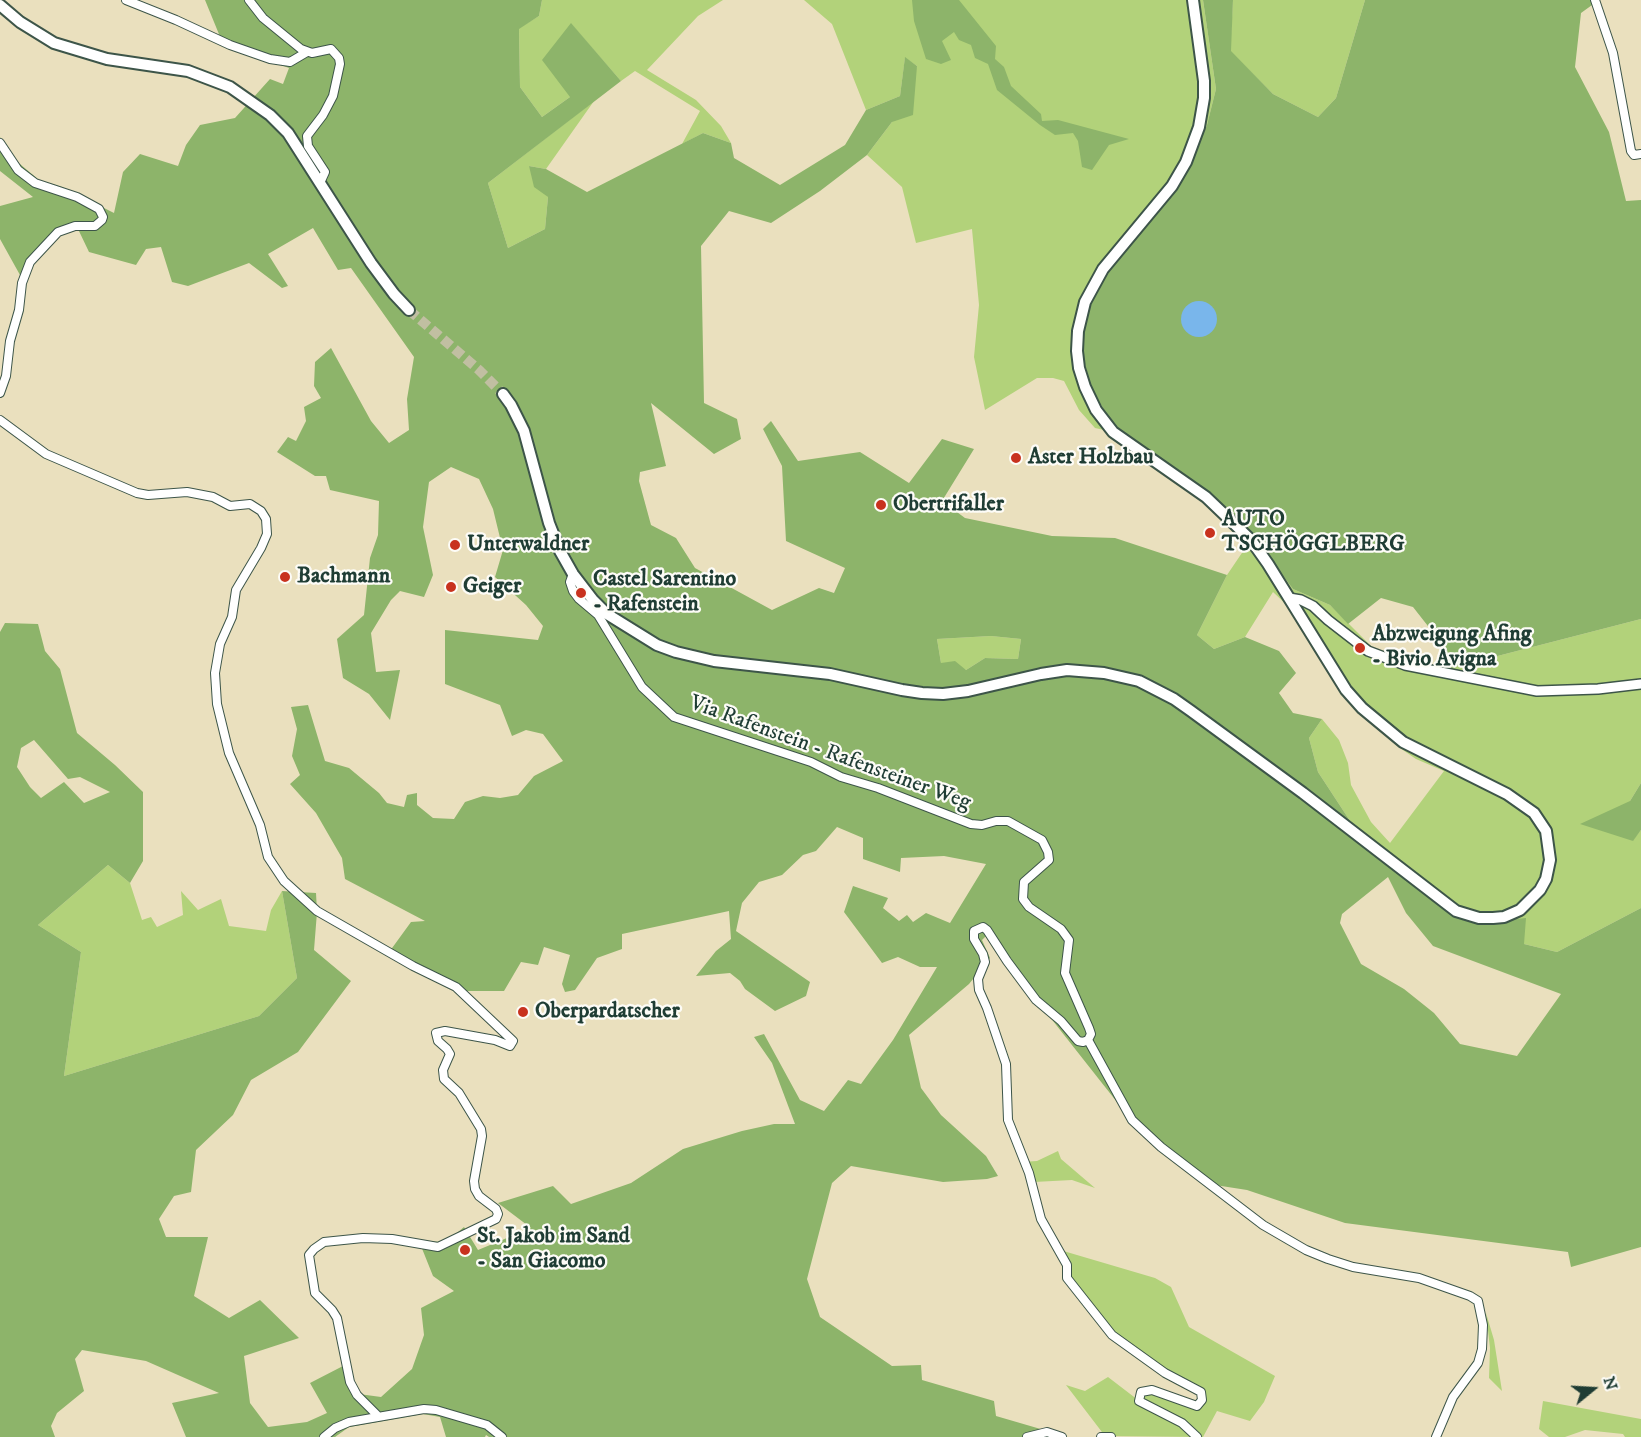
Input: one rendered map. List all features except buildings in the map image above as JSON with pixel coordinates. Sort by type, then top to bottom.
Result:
[{"type":"main road","points":[[503,394],[524,431],[549,523],[560,551],[573,574],[607,614],[657,645],[714,661],[830,674],[922,693],[943,694],[968,691],[1066,670],[1104,673],[1139,681],[1174,699],[1303,793],[1456,911],[1479,918],[1513,914],[1527,905],[1540,890],[1549,869],[1549,841],[1539,819],[1528,807],[1507,794],[1403,742],[1371,716],[1346,690],[1269,564],[1238,526],[1187,482],[1113,432],[1091,401],[1079,368],[1078,331],[1092,285],[1172,186],[1186,162],[1194,141],[1204,92],[1193,0]]},
{"type":"main road","points":[[0,5],[20,22],[54,43],[107,59],[188,71],[230,87],[277,120],[299,149],[377,272],[409,310]]},
{"type":"street","points":[[126,0],[230,45],[270,59],[290,62],[307,52]]},
{"type":"street","points":[[249,0],[263,18],[307,52],[331,49],[335,52],[340,64],[333,96],[308,136],[308,146],[325,172],[320,183]]},
{"type":"street","points":[[1596,0],[1613,53],[1631,151],[1634,154],[1641,154]]},
{"type":"street","points":[[0,143],[18,170],[35,183],[47,189],[77,197],[99,209],[103,217],[95,226],[75,226],[58,232],[30,262],[22,283],[19,310],[10,341],[6,376],[0,393]]},
{"type":"street","points":[[0,420],[46,454],[136,493],[148,495],[187,492],[213,497],[230,506],[250,504],[261,511],[266,519],[267,534],[236,590],[232,617],[220,644],[215,673],[217,704],[228,753],[260,825],[268,857],[284,881],[317,911],[413,966],[456,987],[513,1041],[510,1046],[495,1040],[446,1031],[436,1033],[438,1041],[450,1054],[443,1070],[444,1079],[459,1093],[481,1129],[475,1189],[479,1196],[496,1209],[498,1214],[496,1219],[438,1247],[392,1239],[363,1238],[324,1242],[309,1255],[315,1293],[337,1318],[350,1382],[357,1395],[378,1416]]},
{"type":"street","name":"Via Rafenstein - Rafensteiner Weg","points":[[573,574],[570,582],[573,591],[598,615],[642,687],[674,717],[811,762],[845,779],[878,788],[971,824],[982,825],[996,821],[1008,821],[1042,840],[1048,852],[1048,861],[1024,882],[1023,899],[1029,907],[1061,928],[1069,940],[1065,973],[1089,1028],[1091,1034],[1088,1040]]},
{"type":"street","points":[[1289,598],[1301,600],[1313,606],[1368,651],[1405,665],[1537,691],[1598,689],[1641,684]]},
{"type":"street","points":[[1197,1437],[1182,1423],[1139,1401],[1141,1392],[1152,1390],[1197,1406],[1202,1400],[1201,1392],[1165,1373],[1112,1335],[1067,1278],[1067,1265],[1041,1219],[1029,1173],[1008,1120],[1006,1064],[979,990],[978,979],[985,962],[974,939],[974,931],[983,927],[1036,1000],[1061,1021],[1076,1040],[1081,1042],[1088,1040],[1132,1120],[1161,1147],[1263,1225],[1306,1250],[1328,1259],[1353,1267],[1419,1278],[1478,1301],[1483,1325],[1482,1349],[1478,1363],[1453,1397],[1436,1437]]},
{"type":"street","points":[[324,1437],[340,1425],[424,1409],[436,1410],[487,1425],[502,1437]]},
{"type":"street","points":[[1027,1437],[1047,1432],[1062,1437]]},
{"type":"street","points":[[1101,1437],[1111,1437]]},
{"type":"green space","points":[[205,0],[542,0],[539,16],[519,29],[520,87],[542,117],[570,97],[542,60],[571,23],[621,81],[488,183],[508,248],[545,229],[548,197],[534,187],[529,166],[546,169],[587,192],[703,133],[731,143],[734,158],[780,185],[845,145],[866,110],[900,96],[905,57],[917,66],[913,115],[892,122],[867,155],[820,191],[771,223],[729,211],[701,246],[704,403],[737,419],[741,439],[714,454],[651,403],[666,466],[640,472],[639,481],[651,525],[676,538],[695,568],[772,610],[819,588],[834,593],[845,568],[786,541],[782,466],[763,429],[771,421],[798,461],[860,452],[909,483],[942,439],[974,449],[942,501],[965,518],[1052,536],[1115,538],[1227,575],[1197,635],[1214,649],[1245,637],[1279,651],[1296,673],[1279,693],[1293,713],[1322,719],[1309,738],[1318,772],[1354,827],[1458,906],[1487,922],[1526,918],[1524,944],[1557,952],[1641,908],[1641,1247],[1571,1267],[1568,1252],[1345,1223],[1247,1190],[1215,1185],[1124,1111],[986,936],[982,940],[990,958],[969,984],[909,1035],[921,1088],[941,1115],[986,1156],[998,1176],[943,1182],[851,1166],[832,1183],[807,1279],[820,1317],[892,1366],[921,1365],[922,1380],[994,1401],[996,1416],[1044,1430],[1027,1437],[489,1437],[486,1435],[485,1437],[446,1437],[440,1417],[423,1414],[349,1427],[335,1437],[186,1437],[172,1403],[219,1393],[146,1361],[82,1350],[75,1359],[84,1391],[57,1413],[51,1426],[55,1437],[0,1437],[0,632],[5,623],[38,624],[45,651],[60,669],[77,733],[143,792],[143,861],[130,883],[108,865],[38,925],[81,952],[64,1076],[259,1016],[297,978],[282,891],[316,893],[314,950],[351,981],[298,1052],[251,1080],[233,1115],[196,1150],[191,1192],[174,1196],[159,1219],[166,1237],[208,1237],[194,1296],[229,1318],[260,1300],[299,1338],[244,1356],[250,1403],[268,1427],[307,1422],[327,1413],[310,1383],[343,1366],[359,1394],[381,1397],[412,1369],[424,1335],[421,1308],[454,1291],[433,1276],[419,1241],[446,1242],[464,1227],[478,1250],[531,1228],[498,1203],[553,1186],[571,1204],[631,1183],[683,1149],[742,1131],[774,1124],[795,1124],[772,1063],[754,1037],[764,1034],[800,1100],[824,1111],[848,1080],[861,1084],[893,1040],[937,967],[920,967],[898,957],[882,963],[844,912],[853,886],[888,898],[883,908],[899,921],[907,915],[913,922],[926,913],[950,923],[986,864],[944,856],[901,858],[900,872],[863,859],[863,838],[837,827],[816,851],[803,855],[782,875],[759,882],[742,903],[736,931],[810,982],[806,996],[775,1011],[745,989],[740,981],[730,973],[696,976],[716,951],[731,939],[729,911],[622,934],[622,949],[597,958],[575,990],[565,992],[562,984],[570,955],[544,947],[538,965],[521,962],[504,991],[454,991],[387,955],[411,922],[425,921],[345,879],[342,858],[316,813],[290,784],[300,775],[292,756],[297,729],[291,707],[308,705],[325,761],[349,768],[379,793],[387,803],[404,807],[407,795],[417,793],[417,805],[433,818],[454,819],[465,802],[483,796],[500,798],[518,795],[534,776],[563,761],[543,734],[526,730],[512,736],[500,705],[445,684],[445,630],[538,640],[543,626],[526,605],[495,577],[503,550],[493,509],[479,479],[451,467],[429,482],[423,527],[433,575],[424,597],[400,591],[391,600],[371,633],[376,672],[400,670],[390,720],[369,694],[343,678],[337,639],[364,615],[370,558],[378,535],[379,501],[330,490],[326,476],[315,476],[277,452],[288,437],[296,441],[306,421],[304,407],[321,398],[314,386],[315,362],[331,348],[371,421],[389,443],[409,430],[407,399],[414,357],[351,268],[338,270],[313,228],[268,254],[288,286],[282,288],[249,263],[188,286],[172,282],[161,247],[146,249],[136,265],[89,252],[78,229],[56,237],[20,275],[0,239],[0,206],[33,197],[0,171],[0,137],[14,159],[39,180],[62,187],[114,213],[123,172],[140,154],[178,166],[186,145],[200,125],[235,118],[270,79],[283,84],[289,68],[223,44]],"holes":[[[991,636],[1021,639],[1018,659],[985,658],[966,670],[955,661],[941,663],[937,639]],[[34,740],[68,779],[80,777],[110,792],[84,803],[64,782],[41,798],[30,787],[17,767],[21,748]],[[1388,877],[1406,913],[1433,946],[1561,994],[1517,1056],[1460,1044],[1434,1013],[1404,989],[1361,964],[1340,923],[1342,914]]]},
{"type":"green space","points":[[542,0],[723,0],[698,16],[647,70],[696,100],[721,126],[731,143],[703,133],[682,144],[700,111],[635,71],[621,81],[571,24],[570,97],[542,117],[520,87],[519,28],[539,16]]},
{"type":"green space","points":[[804,0],[1203,0],[1216,89],[1207,125],[1092,392],[1113,432],[1095,428],[1079,410],[1064,381],[1053,378],[1037,378],[985,410],[974,357],[979,305],[972,229],[916,243],[902,187],[867,155],[892,122],[917,66],[905,58],[900,96],[866,110],[832,24]]},
{"type":"green space","points":[[912,0],[959,0],[996,46],[995,59],[1004,67],[1011,86],[1041,114],[1042,121],[1058,120],[1129,139],[1109,145],[1092,170],[1082,167],[1078,141],[1073,133],[1055,135],[997,90],[988,64],[975,58],[971,45],[959,40],[954,32],[942,41],[951,60],[941,64],[926,59],[914,21]]},
{"type":"green space","points":[[1203,0],[1233,0],[1231,51],[1273,94],[1318,117],[1336,98],[1365,0],[1599,0],[1581,13],[1575,67],[1609,132],[1626,201],[1641,200],[1641,619],[1451,668],[1446,649],[1413,607],[1381,598],[1348,624],[1330,605],[1293,589],[1254,538],[1232,514],[1176,469],[1136,445],[1118,430],[1092,392],[1080,343],[1094,288],[1194,155],[1207,125],[1216,89]]},
{"type":"green space","points":[[1233,0],[1365,0],[1336,98],[1318,117],[1273,94],[1230,51]]},
{"type":"green space","points":[[594,101],[546,169],[529,166],[548,197],[545,229],[508,248],[488,183]]},
{"type":"green space","points":[[1254,538],[1293,589],[1330,605],[1378,653],[1404,662],[1451,668],[1641,619],[1641,783],[1630,801],[1632,841],[1641,830],[1641,908],[1557,952],[1524,944],[1458,906],[1354,827],[1318,772],[1309,738],[1322,719],[1339,740],[1348,763],[1351,785],[1371,822],[1390,843],[1444,771],[1416,759],[1400,748],[1354,708],[1329,673],[1292,610],[1273,592],[1245,637],[1214,649],[1197,635],[1227,575]]},
{"type":"green space","points":[[991,636],[1021,639],[1018,659],[985,658],[966,670],[941,663],[937,639]]},
{"type":"green space","points":[[1641,783],[1641,830],[1633,841],[1580,824],[1630,801]]},
{"type":"green space","points":[[108,865],[130,883],[142,920],[151,917],[157,927],[183,915],[181,891],[198,910],[221,899],[229,926],[266,931],[271,910],[282,891],[297,978],[259,1016],[64,1076],[81,952],[38,925]]},
{"type":"green space","points":[[1058,1151],[1061,1159],[1095,1188],[1072,1180],[1034,1182],[1022,1162],[1037,1161]]},
{"type":"green space","points":[[1060,1250],[1155,1278],[1171,1287],[1189,1327],[1275,1376],[1264,1402],[1250,1421],[1217,1411],[1203,1437],[1105,1436],[1066,1385],[1085,1391],[1108,1377],[1138,1400],[1141,1392],[1152,1390],[1197,1406],[1201,1392],[1112,1335],[1067,1278]]},
{"type":"green space","points":[[1486,1313],[1494,1340],[1502,1391],[1489,1378],[1490,1348]]},
{"type":"green space","points":[[1543,1401],[1641,1419],[1641,1437],[1625,1437],[1623,1434],[1585,1430],[1565,1437],[1549,1437],[1539,1429]]},
{"type":"water","points":[[1199,301],[1212,306],[1217,319],[1212,332],[1199,337],[1186,332],[1181,319],[1186,306]]},
{"type":"tunnel","points":[[409,310],[479,370],[503,394]]},
{"type":"place","name":"Aster Holzbau","points":[[1016,458]]},
{"type":"place","name":"Obertrifaller","points":[[881,505]]},
{"type":"place","name":"AUTO TSCHÖGGLBERG","points":[[1210,533]]},
{"type":"place","name":"Unterwaldner","points":[[455,545]]},
{"type":"place","name":"Bachmann","points":[[285,577]]},
{"type":"place","name":"Geiger","points":[[451,587]]},
{"type":"place","name":"Castel Sarentino - Rafenstein","points":[[581,593]]},
{"type":"place","name":"Abzweigung Afing - Bivio Avigna","points":[[1360,648]]},
{"type":"place","name":"Oberpardatscher","points":[[523,1012]]},
{"type":"place","name":"St. Jakob im Sand - San Giacomo","points":[[465,1250]]}]
